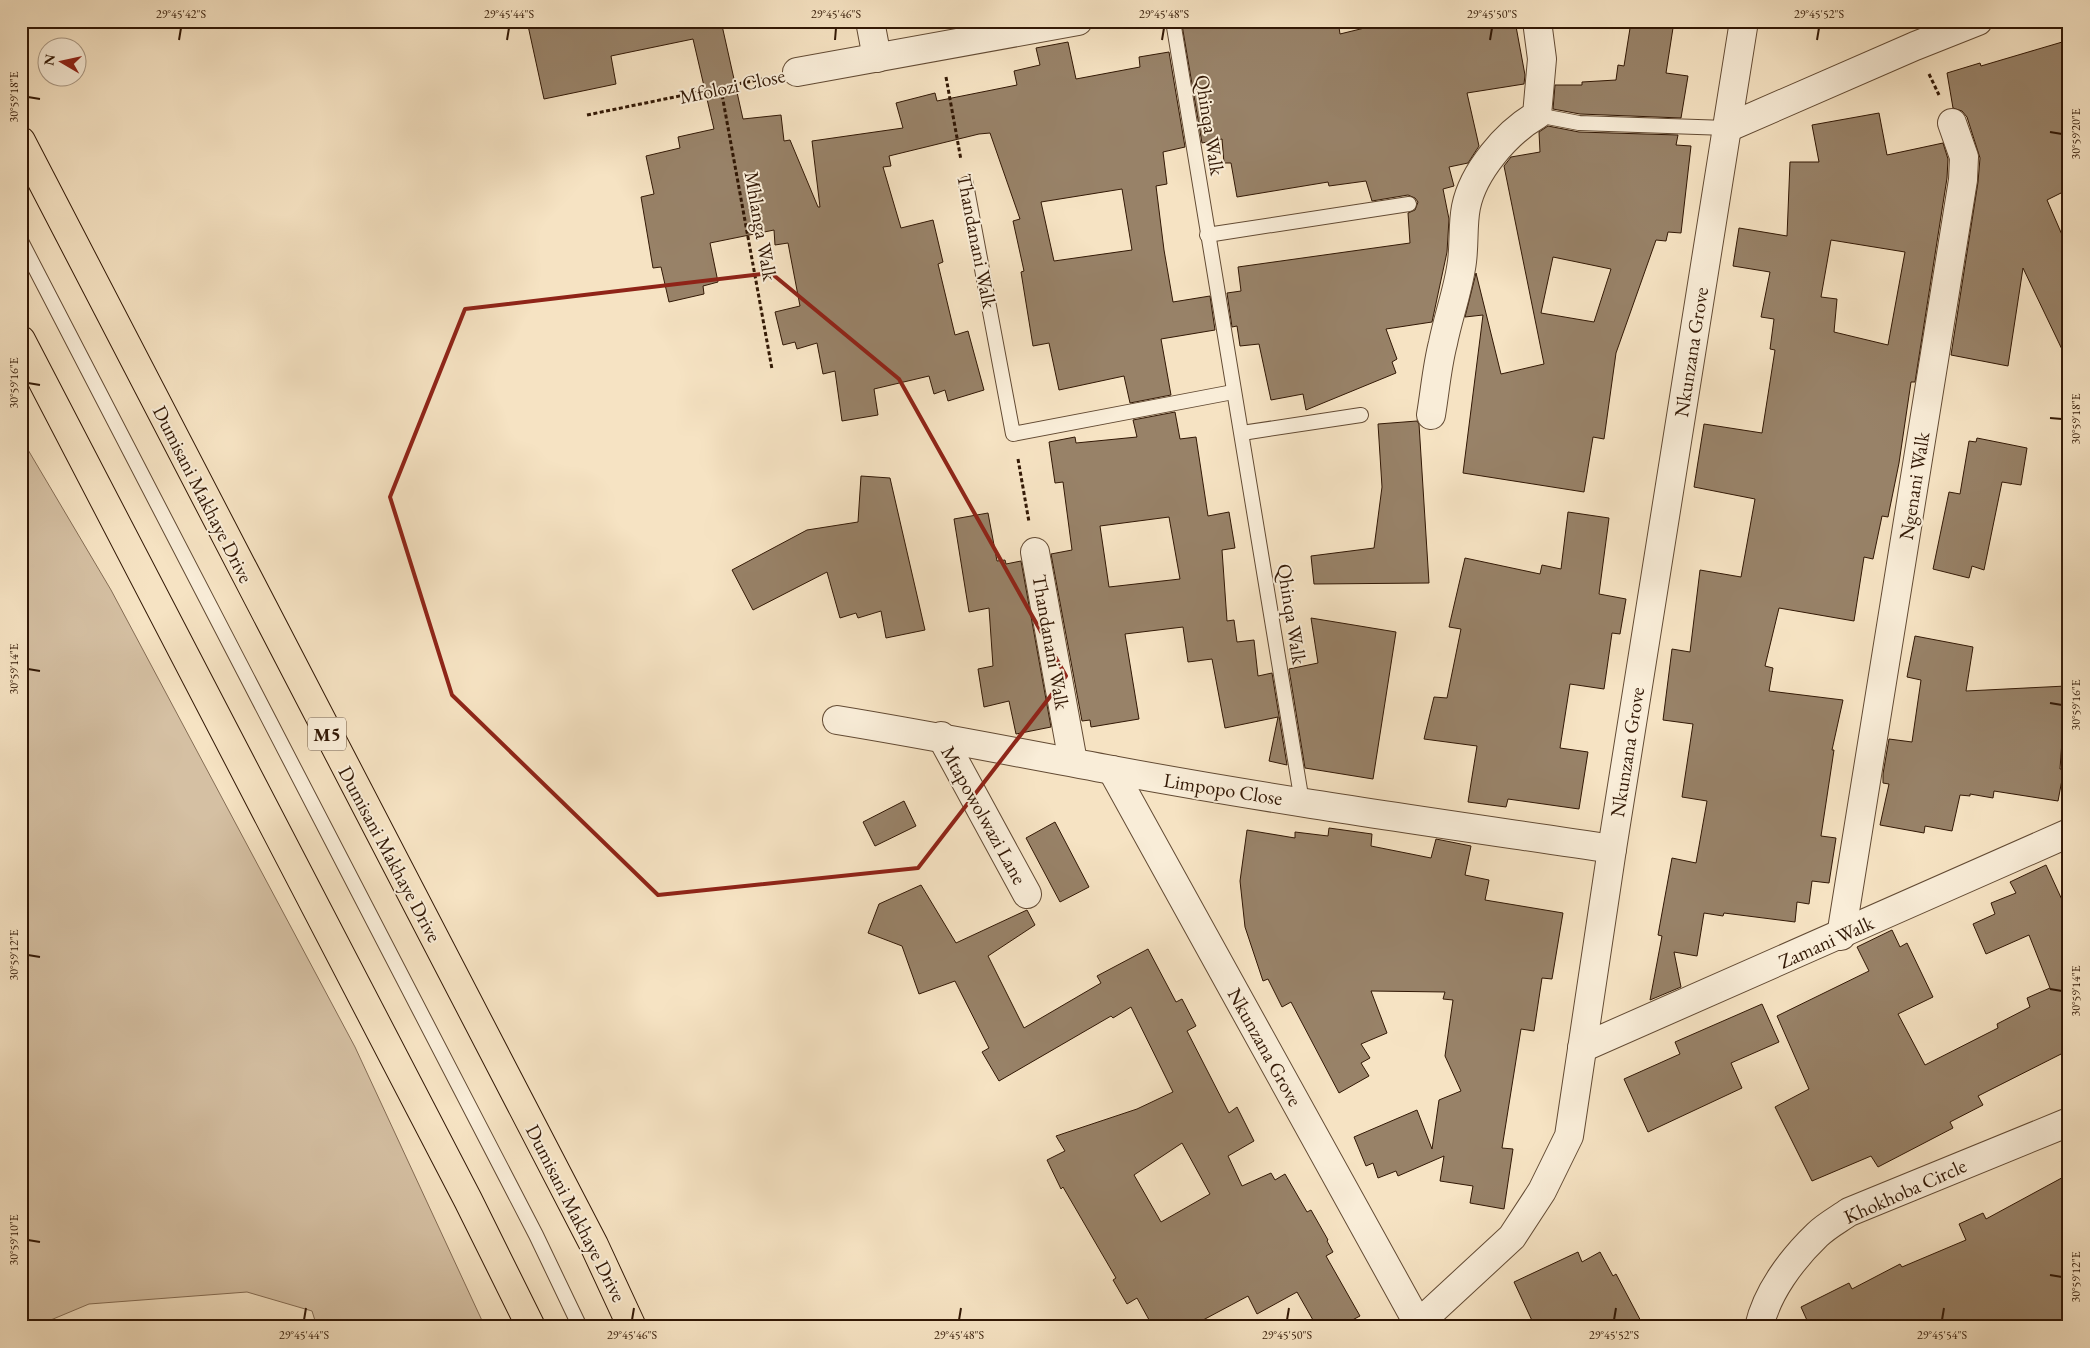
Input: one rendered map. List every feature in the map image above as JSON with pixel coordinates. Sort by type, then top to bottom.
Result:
[{"type":"main road","name":"Dumisani Makhaye Drive","points":[[21,141],[589,1237],[632,1327]]},
{"type":"main road","points":[[21,340],[468,1200],[531,1327]]},
{"type":"street","points":[[870,21],[877,58]]},
{"type":"street","name":"Mfolozi Close","points":[[797,72],[1078,21]]},
{"type":"street","points":[[1431,415],[1442,346],[1461,268],[1466,208],[1470,192],[1480,174],[1495,154],[1524,123],[1537,115],[1542,59],[1537,21]]},
{"type":"street","name":"Nkunzana Grove","points":[[1112,770],[1419,1325],[1512,1237],[1542,1191],[1569,1136],[1612,849],[1744,21]]},
{"type":"street","points":[[1727,128],[1915,46],[1978,21]]},
{"type":"street","name":"Ngenani Walk","points":[[1841,936],[1964,180],[1964,157],[1952,123]]},
{"type":"street","name":"Thandanani Walk","points":[[1035,552],[1073,762]]},
{"type":"street","name":"Limpopo Close","points":[[836,720],[941,736],[1112,770],[1302,802],[1612,849]]},
{"type":"street","name":"Mtapowolwazi Lane","points":[[941,736],[1027,894]]},
{"type":"street","name":"Zamani Walk","points":[[1582,1048],[1841,936],[2069,833]]},
{"type":"street","name":"Khokhoba Circle","points":[[1759,1327],[1767,1302],[1790,1265],[1818,1234],[1849,1212],[2069,1122]]},
{"type":"lane","name":"Qhinqa Walk","points":[[1173,21],[1302,802]]},
{"type":"lane","points":[[1537,115],[1579,123],[1727,128]]},
{"type":"lane","name":"Thandanani Walk","points":[[966,184],[1013,434]]},
{"type":"lane","points":[[1207,235],[1409,204]]},
{"type":"lane","points":[[21,241],[531,1227],[580,1327]]},
{"type":"lane","points":[[1013,434],[1234,392]]},
{"type":"lane","points":[[1242,433],[1361,415]]},
{"type":"path","points":[[1915,46],[1952,123]]},
{"type":"path","name":"Thandanani Walk","points":[[941,47],[966,184]]},
{"type":"path","name":"Mfolozi Close","points":[[587,116],[797,72]]},
{"type":"path","name":"Mhlanga Walk","points":[[721,89],[772,369]]},
{"type":"path","name":"Thandanani Walk","points":[[1013,434],[1035,552]]},
{"type":"highlighted area","points":[[771,273],[899,379],[1066,676],[918,868],[658,895],[452,695],[390,497],[465,309]]},
{"type":"shaded area","points":[[21,438],[111,590],[355,1047],[485,1327],[317,1327],[312,1311],[247,1292],[89,1304],[34,1327],[21,1327]]},
{"type":"building","points":[[527,21],[721,21],[743,119],[781,115],[784,141],[790,140],[818,207],[820,207],[812,141],[903,128],[896,103],[935,93],[937,101],[1017,85],[1014,71],[1040,65],[1036,48],[1068,42],[1076,79],[1140,67],[1139,57],[1169,52],[1185,147],[1163,152],[1167,184],[1156,186],[1164,250],[1173,302],[1210,296],[1215,330],[1161,339],[1171,395],[1130,403],[1124,376],[1059,390],[1049,343],[1033,346],[1021,272],[1024,271],[1013,221],[1020,219],[990,133],[979,134],[889,156],[891,166],[883,167],[901,228],[933,220],[943,262],[938,264],[955,335],[968,331],[984,390],[948,401],[945,390],[934,394],[929,376],[874,389],[878,415],[842,421],[835,371],[823,374],[817,343],[797,349],[795,342],[783,345],[775,312],[800,306],[788,243],[775,245],[774,230],[710,243],[718,282],[703,286],[704,294],[669,302],[661,267],[653,268],[641,197],[654,194],[646,156],[680,148],[678,137],[714,129],[693,39],[611,56],[616,84],[544,99]],"holes":[[[1122,189],[1132,250],[1054,261],[1041,202]]]},
{"type":"building","points":[[1202,21],[1338,21],[1340,34],[1393,21],[1515,21],[1525,75],[1524,84],[1467,93],[1479,146],[1468,163],[1449,167],[1454,186],[1443,189],[1449,219],[1447,252],[1432,322],[1386,329],[1397,359],[1392,362],[1396,373],[1306,410],[1303,394],[1271,400],[1259,344],[1240,346],[1237,326],[1232,327],[1227,293],[1241,291],[1238,267],[1410,243],[1408,213],[1415,210],[1418,202],[1415,198],[1408,195],[1372,201],[1366,181],[1329,186],[1328,182],[1237,197],[1231,163],[1224,163],[1222,139],[1202,143],[1182,25]]},
{"type":"building","points":[[1631,22],[1673,28],[1666,73],[1688,76],[1681,118],[1580,114],[1553,109],[1555,85],[1582,85],[1582,82],[1616,80],[1618,65],[1624,66]]},
{"type":"building","points":[[2069,40],[2069,189],[2047,200],[2069,251],[2069,364],[2023,268],[2008,366],[1951,355],[1978,182],[1980,158],[1967,117],[1962,111],[1953,108],[1947,73],[1980,63],[1981,66]]},
{"type":"building","points":[[1879,113],[1887,155],[1943,143],[1948,159],[1947,178],[1915,382],[1911,382],[1899,463],[1888,517],[1882,516],[1873,559],[1864,557],[1854,621],[1779,608],[1765,666],[1773,668],[1769,691],[1843,700],[1832,750],[1834,750],[1821,836],[1836,838],[1829,883],[1812,881],[1809,904],[1797,902],[1795,922],[1724,913],[1723,916],[1704,913],[1697,956],[1674,952],[1681,987],[1650,1000],[1662,936],[1658,935],[1672,858],[1696,863],[1707,801],[1682,797],[1693,724],[1663,720],[1672,649],[1690,652],[1700,570],[1741,577],[1755,499],[1694,487],[1704,424],[1762,433],[1775,350],[1770,349],[1774,319],[1761,317],[1770,272],[1733,266],[1739,228],[1787,236],[1790,162],[1819,162],[1812,125]],"holes":[[[1831,240],[1905,252],[1888,345],[1834,332],[1837,299],[1821,297]]]},
{"type":"building","points":[[1548,126],[1579,132],[1678,135],[1676,145],[1691,146],[1681,233],[1668,232],[1666,241],[1656,240],[1616,353],[1604,439],[1593,437],[1584,492],[1463,473],[1483,315],[1465,317],[1476,273],[1501,374],[1544,364],[1504,166],[1511,157],[1540,152],[1539,132]],"holes":[[[1553,257],[1611,269],[1594,322],[1541,313]]]},
{"type":"building","points":[[1175,412],[1180,439],[1196,437],[1208,516],[1229,512],[1235,548],[1222,550],[1227,621],[1234,620],[1237,642],[1254,640],[1258,676],[1272,673],[1287,765],[1269,761],[1278,717],[1225,728],[1212,659],[1188,662],[1183,627],[1125,634],[1139,719],[1091,727],[1090,720],[1082,721],[1051,554],[1072,550],[1063,482],[1055,483],[1049,442],[1075,437],[1076,443],[1137,437],[1133,420]],"holes":[[[1169,517],[1180,579],[1109,587],[1100,526]]]},
{"type":"building","points":[[1417,421],[1419,424],[1429,583],[1314,584],[1311,556],[1374,548],[1382,487],[1378,424]]},
{"type":"building","points":[[1977,438],[2027,448],[2021,485],[2002,482],[1984,570],[1972,566],[1969,578],[1933,569],[1949,492],[1960,494],[1969,441],[1976,442]]},
{"type":"building","points":[[861,476],[890,478],[925,630],[886,638],[881,611],[858,618],[856,613],[840,618],[827,572],[753,610],[732,570],[807,530],[858,522]]},
{"type":"building","points":[[1568,512],[1609,518],[1599,594],[1626,599],[1620,634],[1612,633],[1604,689],[1570,684],[1560,748],[1588,752],[1579,809],[1508,799],[1506,807],[1468,802],[1477,746],[1424,739],[1434,697],[1447,698],[1461,629],[1449,627],[1465,558],[1540,574],[1542,565],[1561,569]]},
{"type":"building","points":[[988,513],[997,561],[1005,560],[1006,564],[1021,561],[1051,727],[1016,734],[1009,701],[984,707],[978,669],[993,666],[989,608],[969,612],[954,519]]},
{"type":"building","points":[[1311,618],[1396,632],[1373,779],[1305,768],[1289,669],[1318,663]]},
{"type":"building","points":[[1915,636],[1973,647],[1966,691],[2066,686],[2060,769],[2064,769],[2058,801],[1994,791],[1993,798],[1970,794],[1970,796],[1960,795],[1952,831],[1925,826],[1924,833],[1880,825],[1889,784],[1883,783],[1883,774],[1889,739],[1912,742],[1921,680],[1907,677]]},
{"type":"building","points":[[904,801],[916,826],[875,846],[863,822]]},
{"type":"building","points":[[1055,822],[1089,887],[1060,902],[1026,838]]},
{"type":"building","points":[[1329,828],[1372,834],[1371,846],[1431,858],[1436,839],[1471,846],[1465,875],[1489,880],[1485,900],[1563,913],[1552,979],[1542,978],[1534,1031],[1521,1029],[1502,1148],[1513,1149],[1504,1209],[1470,1203],[1473,1186],[1440,1181],[1444,1156],[1398,1176],[1396,1171],[1378,1178],[1373,1163],[1366,1166],[1354,1137],[1417,1110],[1432,1149],[1439,1100],[1461,1091],[1445,1056],[1453,1000],[1443,999],[1445,992],[1371,991],[1387,1033],[1361,1044],[1370,1058],[1361,1063],[1369,1076],[1339,1093],[1291,1002],[1282,1007],[1268,979],[1263,981],[1245,927],[1240,881],[1247,830],[1295,838],[1295,832],[1328,836]]},
{"type":"building","points":[[2046,865],[2069,915],[2069,1050],[1978,1096],[1983,1105],[1950,1122],[1953,1128],[1878,1167],[1871,1156],[1812,1181],[1775,1107],[1809,1089],[1777,1016],[1869,971],[1857,947],[1892,930],[1900,947],[1907,943],[1933,997],[1898,1014],[1925,1065],[1998,1028],[1997,1024],[2030,1007],[2027,998],[2050,988],[2029,935],[1986,954],[1973,924],[1995,914],[1991,903],[2016,893],[2010,882]]},
{"type":"building","points":[[921,885],[956,943],[1027,910],[1035,925],[988,956],[1024,1028],[1101,983],[1097,976],[1148,949],[1176,1002],[1182,999],[1196,1026],[1187,1031],[1229,1113],[1237,1107],[1254,1141],[1228,1156],[1242,1186],[1271,1173],[1275,1180],[1285,1174],[1307,1212],[1311,1210],[1328,1240],[1333,1252],[1326,1256],[1360,1316],[1339,1327],[1317,1327],[1297,1292],[1257,1314],[1248,1296],[1190,1327],[1153,1327],[1137,1298],[1127,1304],[1113,1280],[1116,1278],[1063,1187],[1061,1189],[1047,1160],[1065,1151],[1056,1136],[1137,1109],[1173,1092],[1131,1007],[1113,1018],[1111,1016],[999,1081],[982,1052],[989,1048],[955,981],[919,994],[902,946],[868,933],[879,904]],"holes":[[[1182,1143],[1210,1194],[1161,1222],[1134,1175]]]},
{"type":"building","points":[[1762,1004],[1779,1042],[1731,1063],[1742,1088],[1648,1132],[1624,1079],[1680,1054],[1675,1042]]},
{"type":"building","points":[[2069,1174],[2069,1327],[1810,1327],[1801,1307],[1849,1283],[1852,1289],[1900,1264],[1902,1267],[1966,1240],[1959,1224],[1983,1213],[1986,1219]]},
{"type":"building","points":[[1578,1252],[1582,1262],[1600,1252],[1613,1276],[1616,1274],[1644,1327],[1535,1327],[1514,1282]]}]
